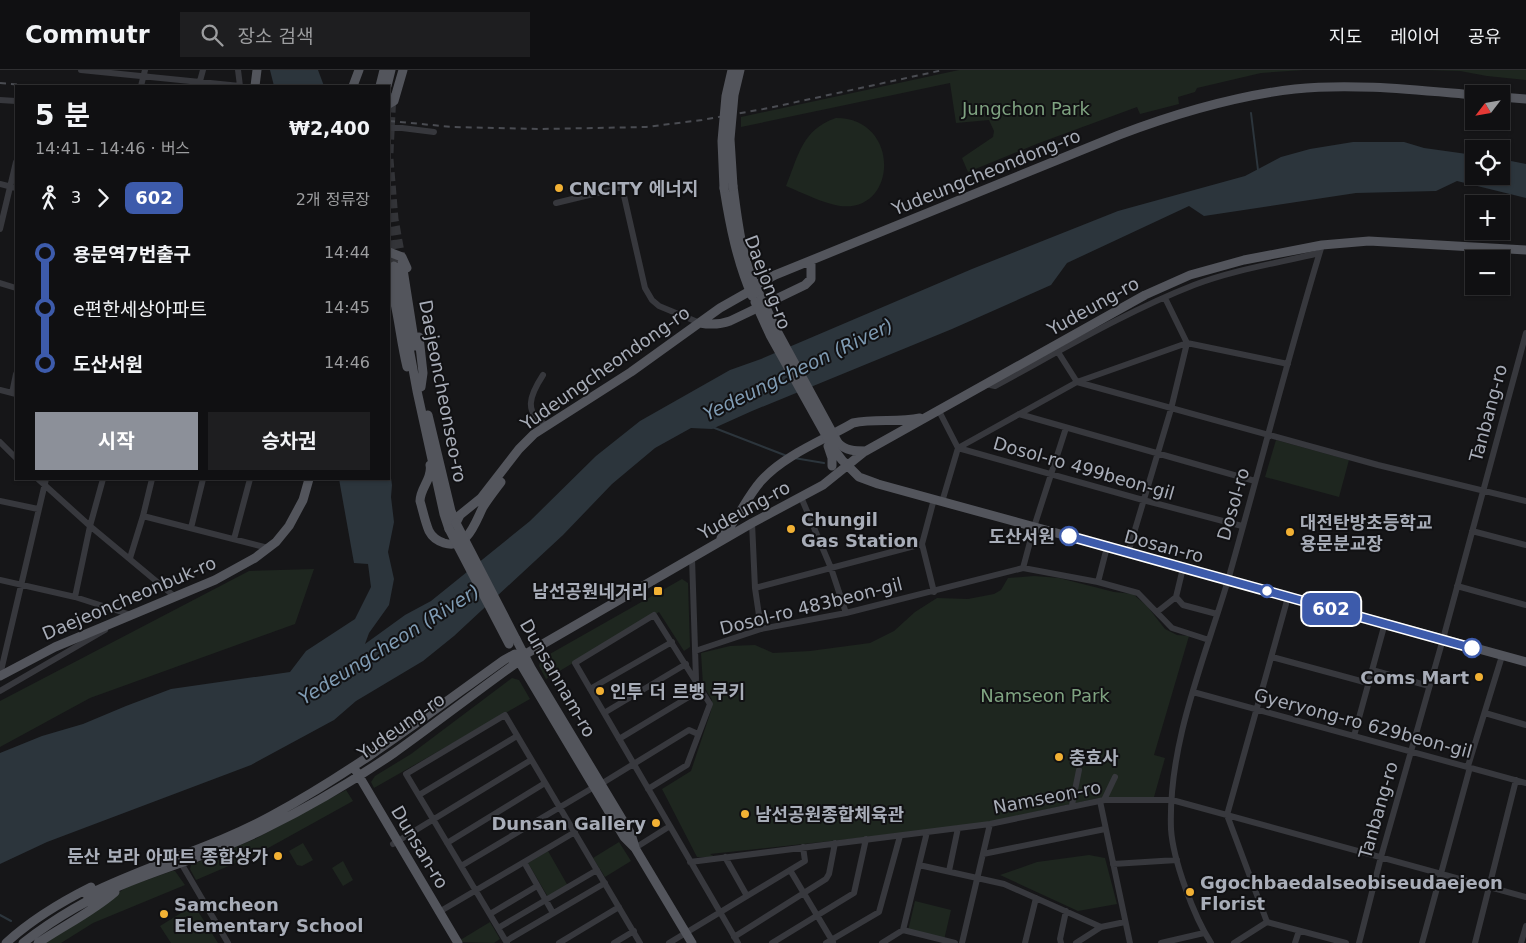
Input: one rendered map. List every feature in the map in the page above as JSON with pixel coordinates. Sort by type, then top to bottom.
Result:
[{"type":"main road","points":[[255,85],[257,70]]},
{"type":"main road","points":[[353,85],[359,70]]},
{"type":"main road","points":[[390,98],[391,70]]},
{"type":"main road","points":[[390,98],[398,70]]},
{"type":"main road","points":[[390,98],[403,70]]},
{"type":"main road","name":"Daejong-ro","points":[[732,70],[726,96],[722,141],[732,237],[740,265],[838,444],[844,463]]},
{"type":"main road","name":"Daejong-ro","points":[[728,187],[734,96],[740,70]]},
{"type":"main road","name":"Yudeungcheondong-ro","points":[[453,526],[460,515],[481,498],[515,454],[534,434],[631,372],[720,308],[775,275],[811,262],[1119,135],[1206,105],[1239,97],[1296,89],[1360,87],[1465,94]]},
{"type":"main road","points":[[1510,98],[1526,99]]},
{"type":"main road","name":"Yudeung-ro","points":[[14,943],[74,901],[248,828],[394,753],[520,657],[752,523],[823,485],[844,463],[1145,295],[1190,275],[1244,260],[1368,241],[1526,250]]},
{"type":"main road","points":[[390,252],[402,256],[411,283],[423,373],[419,389],[426,433],[444,514],[453,526]]},
{"type":"main road","points":[[700,323],[715,324],[730,321],[805,285],[811,279],[811,262]]},
{"type":"main road","name":"Daejeoncheonseo-ro","points":[[398,265],[419,389],[453,526]]},
{"type":"main road","points":[[390,282],[410,377],[419,389]]},
{"type":"main road","name":"Daejong-ro","points":[[758,300],[770,335],[833,448],[844,463]]},
{"type":"main road","points":[[714,545],[731,527],[760,482],[774,468],[784,462],[853,423],[866,420],[907,421],[936,413]]},
{"type":"main road","points":[[819,423],[832,458],[832,466],[823,485]]},
{"type":"main road","points":[[426,433],[426,446],[431,472],[420,501],[429,531],[440,542],[448,544],[459,542],[470,532],[484,505],[512,466],[515,454]]},
{"type":"main road","points":[[838,444],[843,448],[866,451]]},
{"type":"main road","name":"Dosan-ro","points":[[844,463],[859,477],[1526,662]]},
{"type":"main road","name":"Daejeoncheonbuk-ro","points":[[0,675],[92,631],[122,620],[227,574],[255,558],[282,536],[290,526],[303,500],[309,480]]},
{"type":"main road","points":[[448,500],[456,509],[470,507]]},
{"type":"main road","name":"Dunsannam-ro","points":[[453,526],[520,657],[598,785],[632,834],[635,848],[692,943]]},
{"type":"main road","name":"Yudeung-ro","points":[[23,943],[41,929],[120,882],[181,863],[264,830],[354,773]]},
{"type":"main road","name":"Dunsan-ro","points":[[354,773],[452,943]]},
{"type":"main road","name":"Dunsan-ro","points":[[395,843],[458,943]]},
{"type":"main road","points":[[6,943],[74,895],[102,881],[120,882]]},
{"type":"main road","points":[[38,943],[104,902],[120,882]]},
{"type":"street","points":[[81,70],[144,74],[232,85]]},
{"type":"street","points":[[200,81],[203,70]]},
{"type":"street","points":[[238,70],[240,85]]},
{"type":"street","points":[[0,100],[15,101]]},
{"type":"street","points":[[390,128],[434,132]]},
{"type":"street","points":[[0,229],[13,187],[15,170]]},
{"type":"street","points":[[0,184],[13,187]]},
{"type":"street","points":[[556,203],[622,186],[645,288],[652,300],[659,306],[700,323]]},
{"type":"street","points":[[986,384],[995,386],[1164,298],[1195,285],[1321,249]]},
{"type":"street","name":"Dosol-ro","points":[[1211,943],[1204,933],[1187,891],[1177,860],[1171,831],[1172,800],[1178,746],[1192,692],[1228,580],[1321,249]]},
{"type":"street","points":[[0,283],[15,288]]},
{"type":"street","points":[[1128,553],[1171,409],[1187,343],[1164,298]]},
{"type":"street","name":"Tanbang-ro","points":[[1359,943],[1526,333]]},
{"type":"street","points":[[934,592],[922,544],[958,448],[1077,382],[1187,343],[1288,364]]},
{"type":"street","points":[[1058,352],[1077,382],[1378,465],[1526,501]]},
{"type":"street","points":[[543,375],[534,389],[531,408],[540,422],[548,426]]},
{"type":"street","points":[[0,390],[14,393]]},
{"type":"street","points":[[936,413],[958,448]]},
{"type":"street","points":[[1018,414],[1255,481]]},
{"type":"street","points":[[1023,568],[1050,474],[1066,428]]},
{"type":"street","points":[[0,442],[15,457]]},
{"type":"street","name":"Dosol-ro 499beon-gil","points":[[958,448],[1242,526]]},
{"type":"street","points":[[75,597],[90,526],[103,480]]},
{"type":"street","points":[[130,558],[152,480]]},
{"type":"street","points":[[191,528],[203,480]]},
{"type":"street","points":[[234,539],[250,480]]},
{"type":"street","points":[[0,675],[45,482],[90,526],[174,596]]},
{"type":"street","points":[[801,497],[831,568],[846,612]]},
{"type":"street","points":[[0,501],[38,509]]},
{"type":"street","name":"Daejeoncheonbuk-ro","points":[[143,516],[268,548]]},
{"type":"street","points":[[752,523],[755,588],[761,630]]},
{"type":"street","points":[[1472,531],[1526,545]]},
{"type":"street","points":[[755,588],[922,544]]},
{"type":"street","points":[[1098,582],[1107,547]]},
{"type":"street","points":[[692,558],[696,680]]},
{"type":"street","name":"Dosol-ro 483beon-gil","points":[[695,651],[761,630],[934,592],[1023,568],[1098,582],[1138,593],[1172,628],[1209,640]]},
{"type":"street","points":[[1157,612],[1176,597],[1183,568]]},
{"type":"street","points":[[0,580],[75,597],[132,615]]},
{"type":"street","points":[[1457,586],[1526,605]]},
{"type":"street","points":[[1176,597],[1183,605],[1217,614]]},
{"type":"street","points":[[1266,922],[1228,815],[1288,597]]},
{"type":"street","points":[[648,789],[687,765],[710,704],[654,615],[575,663],[690,862],[736,940],[826,879],[829,874],[835,843]]},
{"type":"street","points":[[0,690],[122,620]]},
{"type":"street","points":[[1354,736],[1385,623]]},
{"type":"street","points":[[55,659],[92,631]]},
{"type":"street","points":[[590,689],[672,642]]},
{"type":"street","points":[[1422,943],[1469,771],[1468,766],[1502,656]]},
{"type":"street","points":[[1272,657],[1368,683]]},
{"type":"street","points":[[604,713],[686,664]]},
{"type":"street","points":[[1372,670],[1429,686]]},
{"type":"street","points":[[619,739],[702,689]]},
{"type":"street","name":"Gyeryong-ro 629beon-gil","points":[[1192,692],[1526,783]]},
{"type":"street","points":[[1484,713],[1526,725]]},
{"type":"street","points":[[605,883],[506,942],[406,774],[505,715],[605,883],[640,943]]},
{"type":"street","points":[[461,866],[689,730],[698,734]]},
{"type":"street","points":[[419,795],[517,736]]},
{"type":"street","points":[[395,843],[532,760]]},
{"type":"street","points":[[1072,805],[1079,770]]},
{"type":"street","points":[[1115,777],[1102,800],[1105,829],[1130,943]]},
{"type":"street","points":[[1475,943],[1516,780]]},
{"type":"street","points":[[447,843],[545,783]]},
{"type":"street","name":"Namseon-ro","points":[[690,862],[990,824],[1102,800],[1172,800],[1526,897]]},
{"type":"street","points":[[962,943],[990,824]]},
{"type":"street","points":[[635,848],[670,826]]},
{"type":"street","points":[[949,872],[958,828]]},
{"type":"street","points":[[983,854],[1105,829]]},
{"type":"street","points":[[439,912],[574,832]]},
{"type":"street","points":[[882,943],[903,930],[927,832]]},
{"type":"street","points":[[790,870],[830,942],[879,912],[900,836]]},
{"type":"street","points":[[772,943],[854,893],[866,839]]},
{"type":"street","points":[[669,943],[805,861],[803,847]]},
{"type":"street","points":[[725,857],[747,896]]},
{"type":"street","points":[[1113,864],[1177,860]]},
{"type":"street","points":[[524,862],[553,913]]},
{"type":"street","points":[[181,863],[228,943]]},
{"type":"street","points":[[919,865],[1004,884],[1101,927]]},
{"type":"street","points":[[498,928],[597,870]]},
{"type":"street","points":[[490,914],[537,886]]},
{"type":"street","points":[[1025,943],[1036,898]]},
{"type":"street","points":[[559,943],[619,907]]},
{"type":"street","points":[[1061,943],[1060,939],[1066,912]]},
{"type":"street","points":[[1076,943],[1101,927],[1125,922]]},
{"type":"street","points":[[1234,943],[1266,922],[1346,943]]},
{"type":"street","points":[[1522,943],[1526,926]]},
{"type":"street","points":[[903,930],[955,943]]},
{"type":"street","points":[[1295,943],[1299,931]]},
{"type":"street","points":[[614,943],[634,932]]},
{"type":"street","points":[[1161,943],[1204,933]]},
{"type":"green space","name":"Jungchon Park","points":[[959,70],[1304,70],[1261,73],[1197,88],[1195,92],[1178,97],[1179,104],[1140,114],[1137,107],[1039,143],[968,172],[962,158],[993,137],[994,131],[989,120],[956,123],[950,83],[741,127],[741,117]]},
{"type":"green space","points":[[1426,70],[1526,70],[1526,80],[1460,71]]},
{"type":"green space","points":[[836,118],[857,122],[872,133],[881,148],[884,165],[881,181],[873,195],[859,204],[833,205],[786,186],[798,155],[808,137],[816,129]]},
{"type":"green space","points":[[1276,440],[1349,460],[1339,497],[1265,477]]},
{"type":"green space","points":[[314,569],[295,624],[90,698],[0,747],[0,701],[249,571]]},
{"type":"green space","name":"Namseon Park","points":[[1034,576],[1059,578],[1114,592],[1133,594],[1147,606],[1165,629],[1177,635],[1189,636],[1154,755],[1165,758],[1154,797],[1099,798],[989,822],[710,854],[715,857],[697,857],[662,789],[691,771],[711,711],[712,700],[703,685],[701,653],[730,646],[755,645],[773,653],[810,651],[870,643],[894,631],[915,612],[937,598],[968,599],[994,594],[1001,590],[1008,578]]},
{"type":"green space","points":[[682,579],[688,583],[690,647],[684,651],[659,612],[546,679],[539,666],[541,659]]},
{"type":"green space","points":[[512,678],[519,680],[530,699],[374,788],[371,782],[375,776],[411,754]]},
{"type":"green space","points":[[346,790],[353,801],[261,852],[196,880],[190,869],[191,865],[255,839]]},
{"type":"green space","points":[[619,842],[631,861],[605,877],[593,858]]},
{"type":"green space","points":[[303,843],[313,860],[302,866],[297,865],[289,851]]},
{"type":"green space","points":[[548,851],[568,886],[548,897],[528,863]]},
{"type":"green space","points":[[1089,855],[1105,858],[1117,904],[1078,911],[1000,875],[1037,862]]},
{"type":"green space","points":[[343,861],[353,880],[343,886],[332,868]]},
{"type":"green space","points":[[175,871],[185,885],[93,923],[61,943],[41,943],[127,887]]},
{"type":"green space","points":[[915,901],[951,910],[944,940],[908,931]]},
{"type":"green space","points":[[194,905],[218,943],[171,943],[160,926]]},
{"type":"green space","points":[[490,922],[500,939],[494,943],[457,942]]},
{"type":"water","points":[[270,70],[318,70],[324,85],[274,85]]},
{"type":"water","name":"Yedeungcheon (River)","points":[[1353,142],[1404,142],[1424,148],[1465,154],[1465,183],[1457,181],[1436,191],[1356,193],[1204,216],[1189,206],[1067,263],[1051,285],[952,329],[712,429],[691,428],[655,448],[612,484],[563,535],[454,636],[423,661],[356,701],[334,720],[251,765],[47,842],[0,864],[0,753],[42,736],[83,724],[171,689],[290,672],[306,651],[355,619],[371,587],[368,564],[354,563],[339,480],[390,480],[390,471],[394,522],[388,552],[394,579],[389,605],[369,633],[365,644],[405,615],[431,601],[530,521],[596,456],[640,421],[730,370],[761,359],[972,269],[1118,211],[1245,176],[1281,157],[1310,149]]},
{"type":"water","points":[[1510,161],[1526,164],[1526,198],[1473,185],[1510,185]]},
{"type":"waterway","points":[[1251,113],[1258,170]]},
{"type":"waterway","name":"Yedeungcheon (River)","points":[[712,427],[787,456]]},
{"type":"waterway","points":[[794,458],[824,463]]},
{"type":"waterway","points":[[0,915],[11,921]]},
{"type":"tunnel","points":[[390,133],[392,93]]},
{"type":"tunnel","points":[[390,171],[394,219],[402,263]]},
{"type":"tunnel","points":[[390,235],[394,266]]},
{"type":"railway","points":[[390,121],[453,127],[542,129],[646,127],[702,120],[769,108],[943,70]]},
{"type":"railway","points":[[0,83],[23,85]]},
{"type":"bus line","name":"602","points":[[1069,536],[1472,648]]},
{"type":"place","name":"CNCITY 에너지","points":[[559,188]]},
{"type":"place","name":"Chungil Gas Station","points":[[791,529]]},
{"type":"place","name":"대전탄방초등학교 용문분교장","points":[[1290,532]]},
{"type":"place","name":"도산서원","points":[[1069,536]]},
{"type":"place","name":"남선공원네거리","points":[[658,591]]},
{"type":"place","name":"Coms Mart","points":[[1479,677]]},
{"type":"place","name":"인투 더 르뱅 쿠키","points":[[600,691]]},
{"type":"place","name":"충효사","points":[[1059,757]]},
{"type":"place","name":"남선공원종합체육관","points":[[745,814]]},
{"type":"place","name":"Dunsan Gallery","points":[[656,823]]},
{"type":"place","name":"둔산 보라 아파트 종합상가","points":[[278,856]]},
{"type":"place","name":"Ggochbaedalseobiseudaejeon Florist","points":[[1190,892]]},
{"type":"place","name":"Samcheon Elementary School","points":[[164,914]]}]
